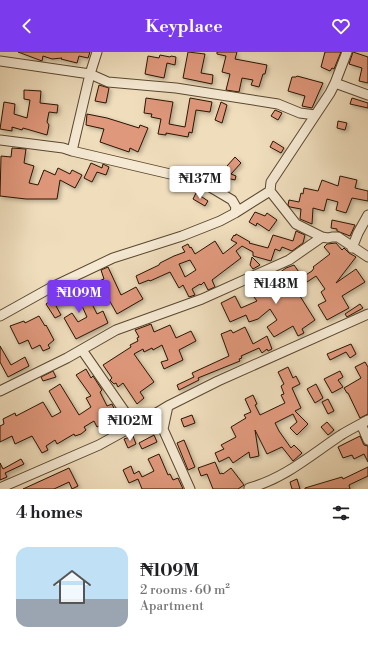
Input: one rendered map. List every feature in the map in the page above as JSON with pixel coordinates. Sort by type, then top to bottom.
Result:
[{"type":"street","points":[[72,151],[90,74],[97,52]]},
{"type":"street","points":[[346,52],[335,83],[271,182],[270,191],[296,224],[322,237],[338,237],[368,258]]},
{"type":"street","points":[[0,61],[90,74],[108,82],[176,88],[278,104],[300,113],[315,115]]},
{"type":"street","points":[[335,83],[368,96]]},
{"type":"street","points":[[0,140],[63,148],[200,181],[232,200],[236,207],[235,214]]},
{"type":"street","points":[[0,316],[52,287],[113,258],[182,236],[220,221],[235,214],[270,191]]},
{"type":"street","points":[[352,248],[368,215]]},
{"type":"street","points":[[0,391],[82,350],[116,330],[202,299],[258,275],[289,260],[322,237]]},
{"type":"street","points":[[0,488],[99,445],[168,406],[218,381],[368,314]]},
{"type":"street","points":[[82,350],[134,425]]},
{"type":"street","points":[[163,429],[168,406]]},
{"type":"street","points":[[148,418],[163,429],[190,489]]},
{"type":"street","points":[[249,488],[297,466],[343,434],[365,422],[368,440]]},
{"type":"building","points":[[18,52],[90,52],[88,58],[79,56],[77,63],[61,59],[62,58],[52,59],[43,56],[42,61]]},
{"type":"building","points":[[188,52],[205,54],[201,73],[213,75],[212,84],[183,78]]},
{"type":"building","points":[[217,52],[237,52],[235,59],[267,65],[259,87],[251,85],[253,80],[242,78],[239,92],[226,90],[230,74],[222,72],[226,56],[217,54]]},
{"type":"building","points":[[325,52],[341,52],[334,69],[332,68],[330,71],[321,67]]},
{"type":"building","points":[[353,52],[368,57],[368,83],[359,81],[362,68],[349,64]]},
{"type":"building","points":[[160,55],[176,57],[175,65],[167,63],[164,78],[145,74],[148,56],[159,58]]},
{"type":"building","points":[[297,76],[323,83],[312,108],[302,106],[305,96],[288,91],[292,77]]},
{"type":"building","points":[[99,85],[109,88],[106,103],[95,101]]},
{"type":"building","points":[[24,90],[41,91],[40,103],[58,105],[57,113],[49,112],[47,135],[23,128],[22,130],[12,127],[12,131],[0,129],[4,102],[15,104],[14,114],[27,118],[30,100],[24,99]]},
{"type":"building","points":[[146,98],[173,102],[169,124],[185,127],[190,98],[212,102],[210,112],[196,110],[192,133],[189,132],[188,137],[166,133],[166,135],[158,134],[161,119],[151,117],[152,114],[144,113]]},
{"type":"building","points":[[352,98],[368,103],[368,108],[350,104]]},
{"type":"building","points":[[221,102],[227,105],[222,123],[215,120]]},
{"type":"building","points":[[275,110],[282,113],[278,120],[271,116]]},
{"type":"building","points":[[87,114],[107,118],[139,128],[140,125],[148,128],[138,152],[130,148],[129,152],[100,142],[104,129],[86,125]]},
{"type":"building","points":[[338,121],[347,123],[345,130],[337,128]]},
{"type":"building","points":[[273,141],[284,148],[281,153],[270,147]]},
{"type":"building","points":[[12,148],[26,149],[24,163],[34,166],[29,183],[38,185],[44,170],[55,175],[58,168],[70,174],[72,170],[82,175],[75,188],[60,180],[57,199],[26,199],[0,196],[1,156],[11,157]]},
{"type":"building","points":[[235,157],[241,163],[231,174],[236,176],[235,180],[227,178],[224,181],[218,174],[228,167],[227,166]]},
{"type":"building","points":[[91,163],[102,168],[103,164],[109,167],[106,175],[97,172],[92,182],[84,178]]},
{"type":"building","points":[[340,176],[357,180],[355,188],[368,191],[368,201],[352,198],[346,213],[336,210],[338,202],[327,199],[324,211],[313,208],[312,224],[300,219],[301,209],[290,207],[288,205],[289,200],[299,202],[304,188],[318,191],[322,180],[338,186]]},
{"type":"building","points":[[196,193],[208,201],[205,206],[193,199]]},
{"type":"building","points":[[255,212],[265,216],[267,213],[277,220],[269,231],[257,223],[256,226],[249,222]]},
{"type":"building","points":[[332,220],[355,225],[350,236],[337,231],[337,229],[331,228]]},
{"type":"building","points":[[296,231],[305,235],[303,243],[292,251],[282,247],[280,251],[275,249],[271,261],[253,256],[253,252],[242,246],[236,251],[241,258],[212,280],[215,287],[208,290],[204,282],[192,289],[195,295],[189,297],[183,285],[179,288],[170,272],[139,284],[136,276],[174,256],[185,252],[182,247],[188,244],[195,254],[215,241],[223,254],[237,243],[231,240],[236,234],[250,242],[249,243],[268,248],[273,235],[293,241]],"holes":[[[190,260],[196,270],[185,277],[179,264]]]},
{"type":"building","points":[[336,243],[342,250],[344,248],[356,257],[336,283],[356,269],[365,282],[342,296],[349,308],[327,320],[318,305],[326,301],[321,292],[325,289],[316,276],[307,282],[304,276],[312,271],[314,268],[313,267],[330,254],[324,247],[327,244]]},
{"type":"building","points":[[252,257],[260,265],[253,269],[250,265]]},
{"type":"building","points":[[294,265],[303,278],[293,285],[315,320],[302,329],[304,333],[298,336],[293,326],[274,337],[267,327],[277,320],[270,309],[258,319],[249,322],[246,315],[230,322],[221,303],[235,296],[241,308],[257,301],[251,293],[256,290],[262,297],[269,290],[263,282],[269,278],[273,283],[281,276],[279,273]]},
{"type":"building","points":[[108,267],[121,295],[136,287],[143,299],[117,314],[108,298],[107,299],[99,281],[104,279],[101,270]]},
{"type":"building","points":[[77,289],[82,300],[92,296],[95,300],[91,302],[97,314],[103,311],[108,323],[76,339],[64,318],[72,313],[78,322],[87,317],[82,306],[78,307],[74,299],[56,306],[61,315],[55,318],[46,304],[53,299]]},
{"type":"building","points":[[360,304],[363,308],[347,317],[345,314]]},
{"type":"building","points":[[39,316],[54,340],[48,345],[50,348],[43,351],[40,345],[32,349],[28,340],[19,344],[10,326],[24,321],[25,323]]},
{"type":"building","points":[[151,324],[154,332],[170,325],[176,338],[191,331],[196,341],[179,350],[183,360],[164,369],[161,362],[168,360],[162,345],[153,350],[152,348],[144,352],[143,349],[134,354],[154,382],[140,392],[144,398],[137,404],[123,383],[118,387],[116,383],[114,384],[110,380],[112,378],[103,365],[131,347],[130,345],[138,341],[137,338],[139,337],[135,330]]},
{"type":"building","points":[[245,327],[253,344],[267,336],[272,349],[268,351],[267,349],[262,353],[259,348],[241,356],[242,358],[239,359],[240,361],[198,378],[199,380],[179,390],[177,385],[194,377],[192,373],[229,356],[221,334],[231,330],[233,333]]},
{"type":"building","points":[[351,344],[356,354],[350,358],[346,352],[330,360],[327,354]]},
{"type":"building","points":[[0,346],[11,365],[25,357],[29,366],[8,377],[0,362]]},
{"type":"building","points":[[365,362],[368,367],[368,414],[360,418],[344,388],[361,378],[355,367]]},
{"type":"building","points":[[288,367],[293,378],[296,376],[300,384],[292,388],[301,408],[295,411],[308,424],[297,435],[290,428],[297,422],[293,414],[275,423],[291,448],[294,445],[302,453],[293,461],[282,447],[267,454],[255,430],[259,456],[250,458],[249,452],[233,463],[229,457],[219,462],[215,453],[224,449],[221,445],[236,437],[231,427],[246,418],[244,415],[251,412],[245,399],[253,395],[257,404],[255,405],[260,415],[285,403],[281,395],[284,394],[281,386],[284,384],[278,372]]},
{"type":"building","points":[[86,369],[91,378],[93,376],[102,390],[100,392],[107,406],[112,404],[117,415],[119,414],[123,420],[115,424],[113,419],[97,427],[94,421],[84,427],[86,430],[81,434],[75,436],[74,434],[57,444],[55,440],[46,446],[48,450],[42,453],[32,436],[15,444],[12,436],[0,442],[0,426],[4,424],[3,419],[15,413],[16,416],[43,402],[52,417],[61,412],[49,391],[60,384],[79,415],[91,407],[86,398],[91,396],[76,375]]},
{"type":"building","points":[[53,371],[56,377],[43,381],[41,377]]},
{"type":"building","points":[[340,371],[343,377],[338,380],[343,387],[332,393],[324,379]]},
{"type":"building","points":[[316,384],[323,398],[315,403],[307,389]]},
{"type":"building","points":[[328,399],[334,411],[328,414],[322,402]]},
{"type":"building","points":[[192,415],[195,423],[184,427],[181,419]]},
{"type":"building","points":[[327,422],[334,430],[328,435],[321,427]]},
{"type":"building","points":[[154,435],[157,442],[142,449],[139,443]]},
{"type":"building","points":[[133,436],[136,444],[128,448],[124,439]]},
{"type":"building","points":[[360,436],[364,445],[368,446],[368,462],[364,454],[354,459],[352,455],[343,458],[338,447]]},
{"type":"building","points":[[184,440],[195,467],[188,470],[177,443]]},
{"type":"building","points":[[159,454],[168,475],[170,474],[173,480],[178,478],[183,489],[142,489],[138,479],[129,483],[123,470],[131,466],[134,474],[139,471],[142,477],[154,471],[148,459]]},
{"type":"building","points":[[21,459],[24,464],[5,473],[7,477],[0,480],[0,463],[3,469]]},
{"type":"building","points":[[215,462],[220,474],[223,474],[231,468],[244,485],[238,489],[213,489],[207,474],[201,476],[198,468]]},
{"type":"building","points":[[368,467],[368,476],[349,485],[350,489],[305,489],[342,477],[343,479]]},
{"type":"building","points":[[69,468],[78,486],[72,489],[69,482],[54,489],[23,489]]},
{"type":"building","points":[[297,479],[300,489],[292,489],[290,482]]}]
